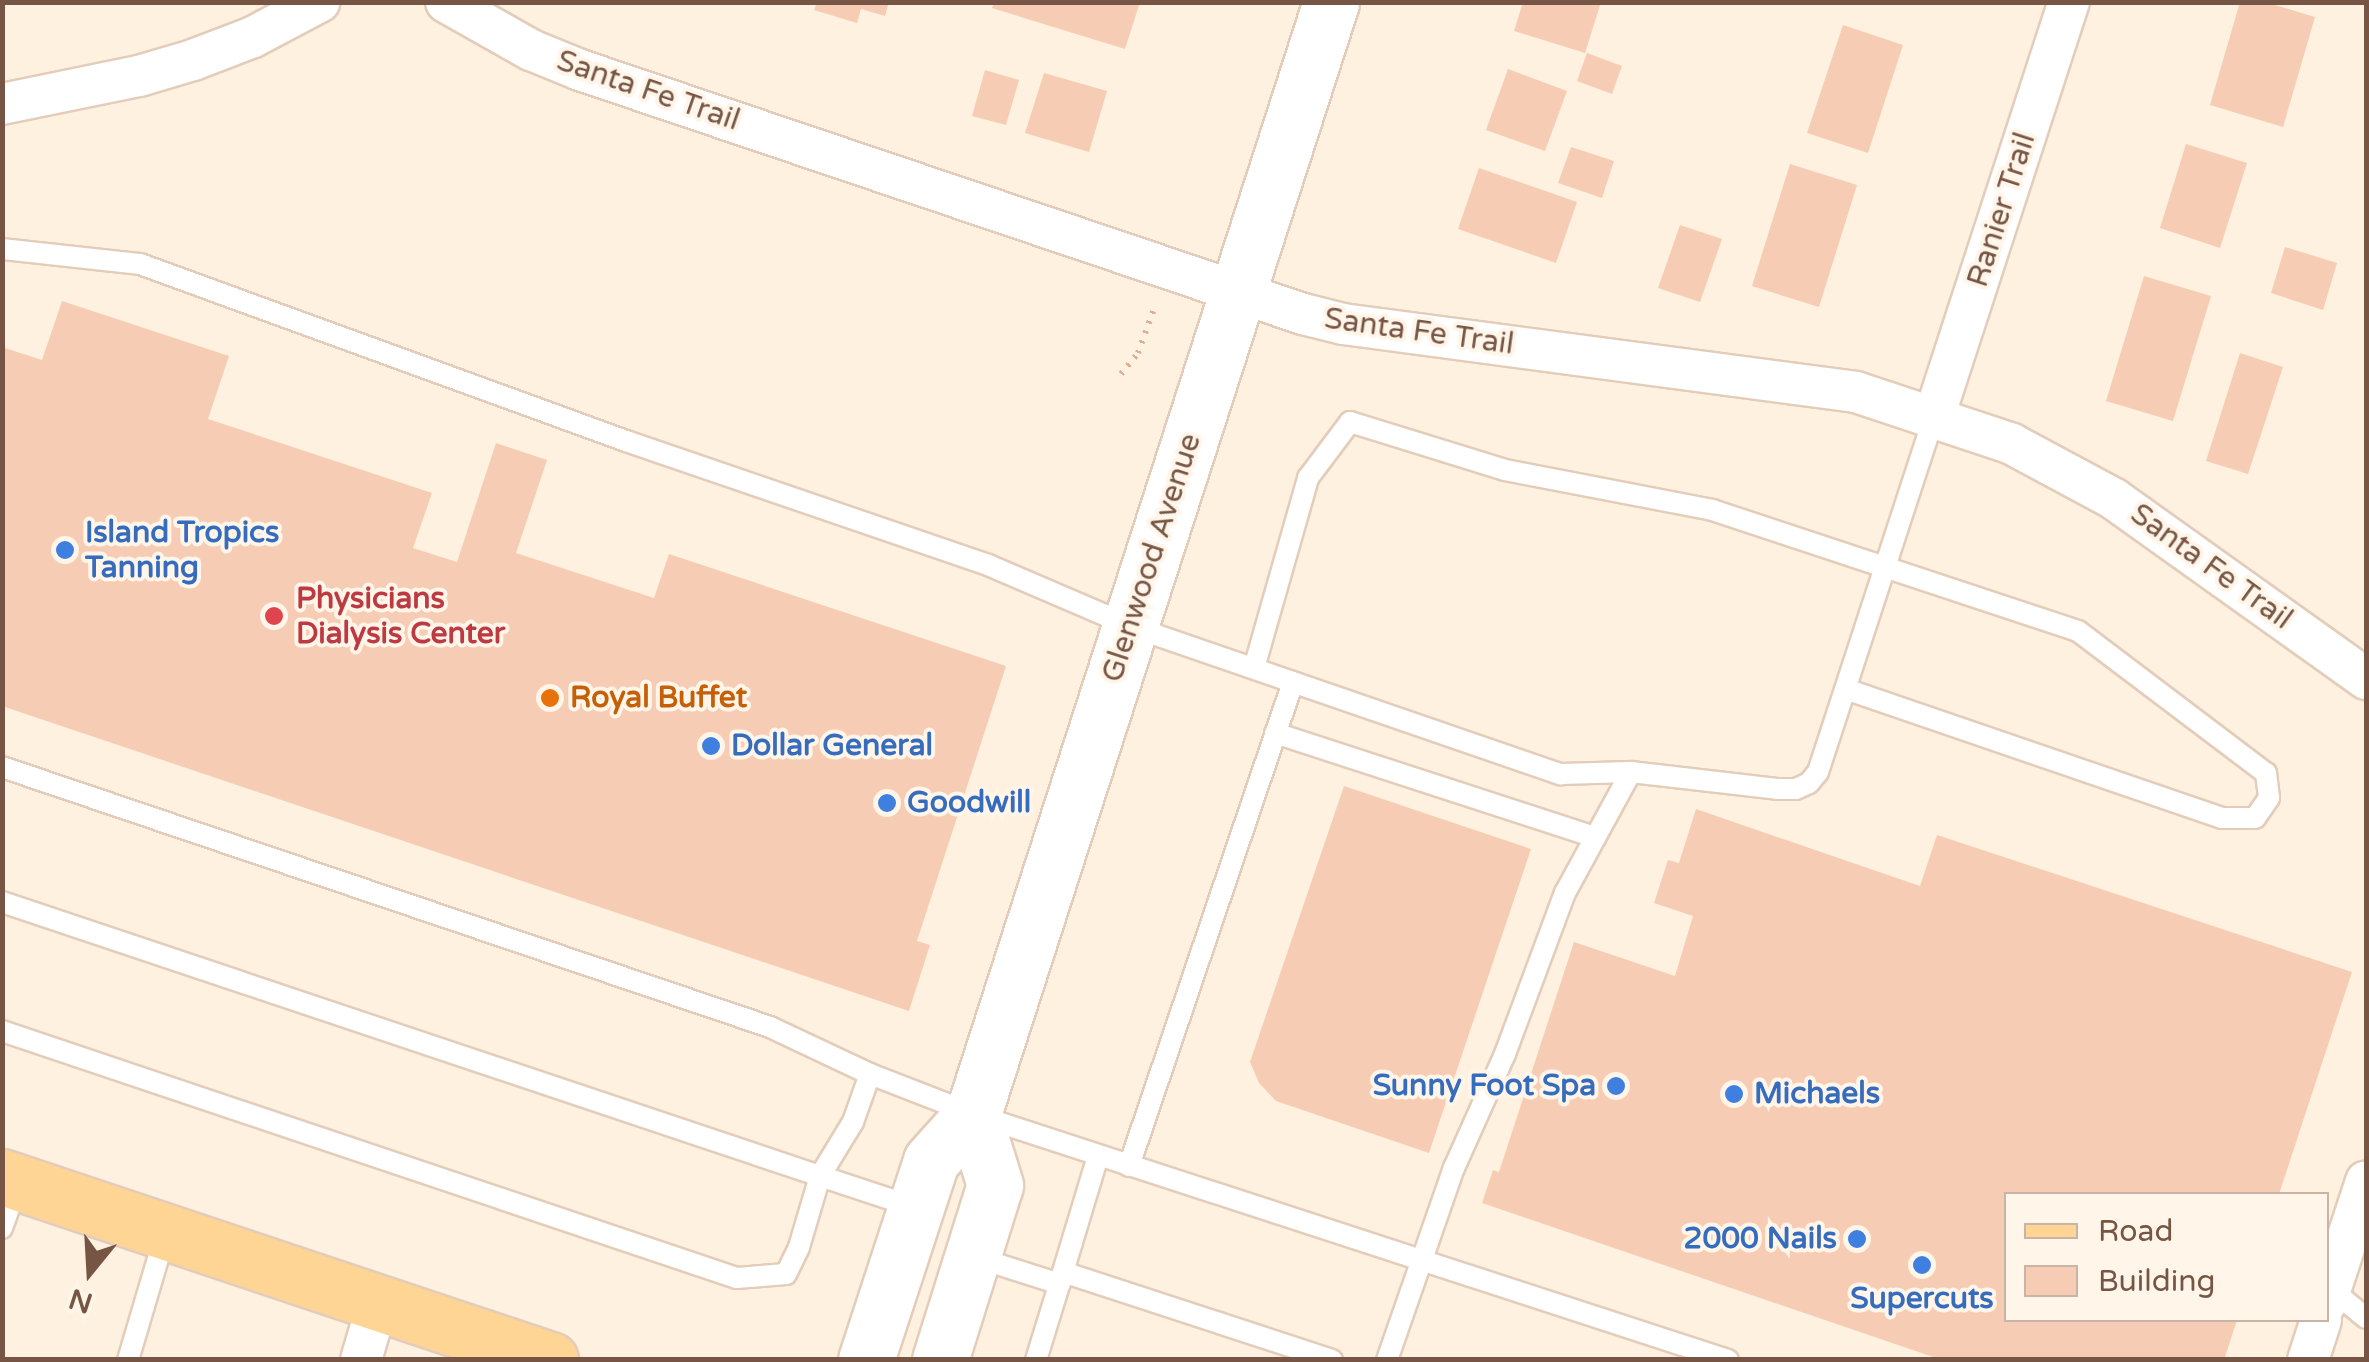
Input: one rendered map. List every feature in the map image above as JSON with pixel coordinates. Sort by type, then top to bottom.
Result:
[{"type":"main road","points":[[8,1196],[167,1231],[378,1302],[515,1354]]},
{"type":"street","points":[[2,104],[140,76],[193,60],[254,37],[319,2]]},
{"type":"street","name":"Santa Fe Trail","points":[[446,2],[532,50],[580,70],[1343,324],[1856,392],[2012,444],[2114,498],[2366,678]]},
{"type":"street","name":"Glenwood Avenue","points":[[866,1360],[931,1162],[973,1114],[1332,2]]},
{"type":"street","name":"Ranier Trail","points":[[1934,417],[2069,2]]},
{"type":"street","points":[[940,1360],[995,1185],[973,1114]]},
{"type":"street","points":[[2329,1295],[2366,1181]]},
{"type":"street","points":[[361,1360],[378,1302]]},
{"type":"street","points":[[2308,1360],[2320,1322]]},
{"type":"lane","points":[[2,249],[140,264],[608,435],[988,565],[1130,626],[1561,774],[1631,772],[1796,789],[1818,772],[1934,417]]},
{"type":"lane","points":[[1254,668],[1308,478],[1350,422],[1505,470],[1712,510],[2078,631],[2266,773],[2270,798],[2255,818],[2222,818],[1846,690]]},
{"type":"lane","points":[[1130,1166],[1293,682]]},
{"type":"lane","points":[[1276,733],[1596,837]]},
{"type":"lane","points":[[2,767],[770,1027],[870,1074],[973,1114],[1728,1360]]},
{"type":"lane","points":[[1388,1360],[1421,1259],[1565,893],[1631,772]]},
{"type":"lane","points":[[2,902],[916,1208]]},
{"type":"lane","points":[[2,1031],[737,1278],[786,1274],[799,1247],[820,1176],[852,1122],[870,1074]]},
{"type":"lane","points":[[1036,1360],[1098,1156]]},
{"type":"lane","points":[[128,1360],[167,1231]]},
{"type":"lane","points":[[973,1256],[1062,1278],[1332,1360]]},
{"type":"lane","points":[[2329,1305],[2366,1318]]},
{"type":"path","points":[[1120,374],[1138,353],[1154,308]]},
{"type":"building","points":[[817,2],[889,2],[885,16],[861,9],[857,23],[814,10]]},
{"type":"building","points":[[994,2],[1140,2],[1125,49],[992,8]]},
{"type":"building","points":[[1523,2],[1601,2],[1585,53],[1514,31]]},
{"type":"building","points":[[2240,2],[2265,2],[2315,17],[2283,127],[2210,105]]},
{"type":"building","points":[[1843,25],[1903,45],[1868,153],[1807,133]]},
{"type":"building","points":[[1587,53],[1622,66],[1612,94],[1577,81]]},
{"type":"building","points":[[1508,69],[1567,91],[1545,151],[1486,130]]},
{"type":"building","points":[[985,70],[1019,80],[1006,125],[972,116]]},
{"type":"building","points":[[1044,73],[1107,91],[1089,152],[1025,133]]},
{"type":"building","points":[[2186,144],[2247,163],[2220,248],[2160,228]]},
{"type":"building","points":[[1571,147],[1614,161],[1602,198],[1558,183]]},
{"type":"building","points":[[1790,164],[1857,185],[1819,307],[1752,286]]},
{"type":"building","points":[[1479,168],[1577,202],[1556,263],[1458,229]]},
{"type":"building","points":[[1680,225],[1722,239],[1700,302],[1658,288]]},
{"type":"building","points":[[2285,247],[2337,263],[2323,310],[2271,293]]},
{"type":"building","points":[[2144,276],[2211,296],[2173,421],[2106,401]]},
{"type":"building","points":[[62,301],[229,356],[208,419],[432,493],[413,548],[457,562],[496,443],[547,460],[516,553],[654,598],[669,554],[1006,666],[917,941],[930,945],[909,1011],[2,706],[2,347],[42,360]]},
{"type":"building","points":[[2240,353],[2283,367],[2248,474],[2206,461]]},
{"type":"building","points":[[1344,786],[1531,849],[1429,1153],[1276,1101],[1259,1083],[1250,1062]]},
{"type":"building","points":[[1696,809],[1920,886],[1937,835],[2352,972],[2280,1192],[2004,1192],[2004,1322],[2236,1322],[2224,1360],[1942,1360],[1482,1203],[1493,1170],[1499,1172],[1574,942],[1675,976],[1693,916],[1654,903],[1668,860],[1679,863]]},
{"type":"place","name":"Island Tropics Tanning","points":[[65,550]]},
{"type":"place","name":"Physicians Dialysis Center","points":[[274,616]]},
{"type":"place","name":"Royal Buffet","points":[[550,698]]},
{"type":"place","name":"Dollar General","points":[[711,746]]},
{"type":"place","name":"Goodwill","points":[[887,803]]},
{"type":"place","name":"Sunny Foot Spa","points":[[1616,1086]]},
{"type":"place","name":"Michaels","points":[[1734,1094]]},
{"type":"place","name":"2000 Nails","points":[[1857,1239]]},
{"type":"place","name":"Supercuts","points":[[1922,1265]]}]
